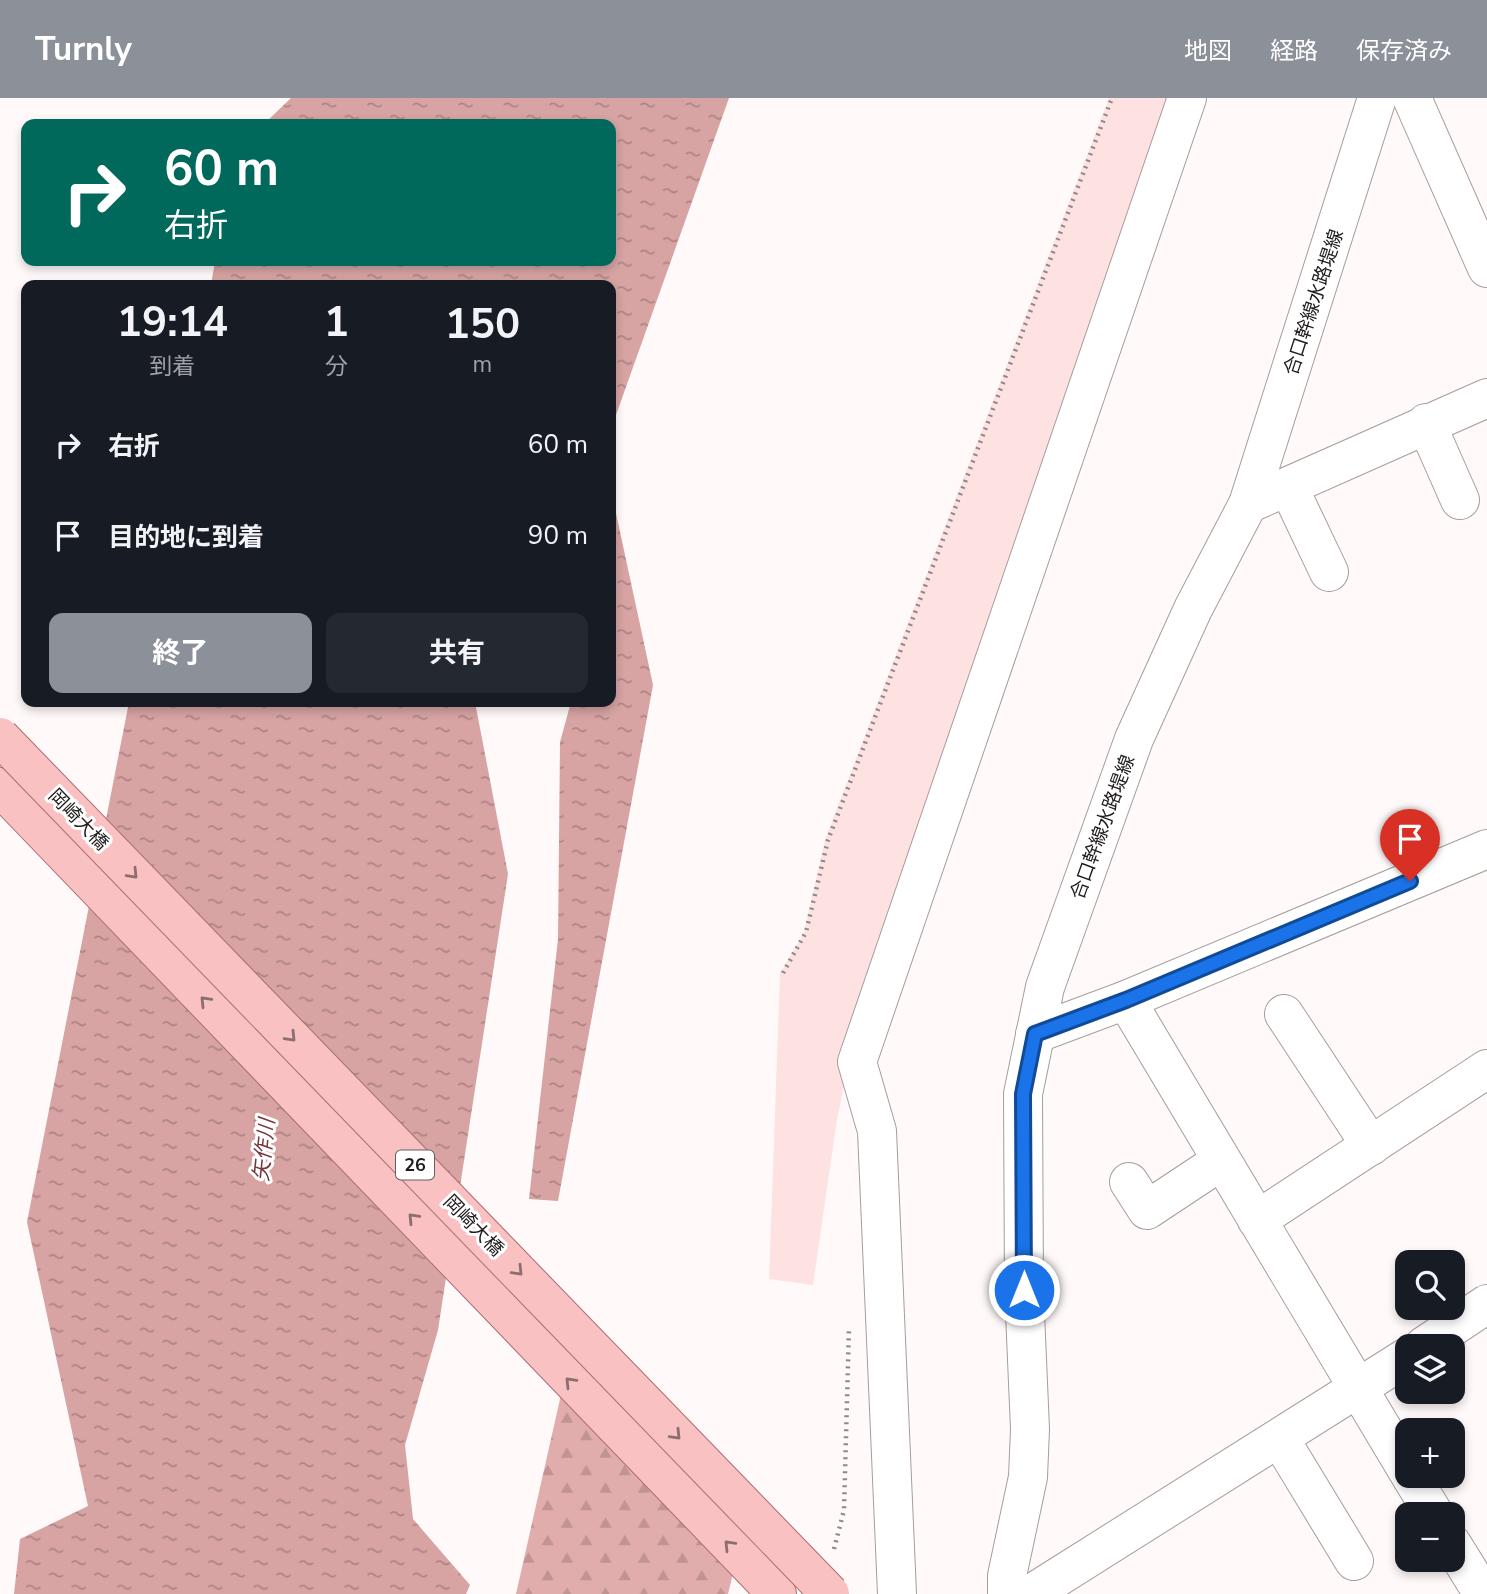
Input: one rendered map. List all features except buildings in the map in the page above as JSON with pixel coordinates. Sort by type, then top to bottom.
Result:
[{"type":"main road","name":"岡崎大橋","points":[[0,737],[831,1576]]},
{"type":"main road","name":"岡崎大橋","points":[[0,787],[777,1594]]},
{"type":"street","points":[[897,1594],[877,1131],[857,1062],[1186,98]]},
{"type":"street","name":"合口幹線水路堤線","points":[[1007,1594],[1007,1576],[1028,1477],[1030,1429],[1024,1290],[1023,1094],[1045,987],[1134,739],[1193,610],[1248,504],[1377,98]]},
{"type":"street","points":[[1412,98],[1487,268]]},
{"type":"street","points":[[1248,504],[1487,398]]},
{"type":"street","points":[[1426,424],[1460,500]]},
{"type":"street","points":[[1289,488],[1329,572]]},
{"type":"street","points":[[1035,1034],[1126,1000],[1487,849]]},
{"type":"street","points":[[1126,1000],[1395,1451]]},
{"type":"street","points":[[1284,1014],[1371,1146]]},
{"type":"street","points":[[1257,1220],[1487,1069]]},
{"type":"street","points":[[1129,1182],[1147,1210],[1221,1161]]},
{"type":"street","points":[[1442,1334],[1487,1304]]},
{"type":"street","points":[[1031,1594],[1395,1365]]},
{"type":"street","points":[[1280,1439],[1354,1561]]},
{"type":"street","points":[[1465,1565],[1483,1594]]},
{"type":"path","points":[[783,973],[806,932],[828,839],[1112,98]]},
{"type":"path","points":[[831,1576],[844,1510],[850,1314]]},
{"type":"shaded area","points":[[1109,98],[1179,98],[849,1060],[837,1120],[813,1285],[769,1279],[780,973],[804,933],[825,840]]},
{"type":"green space","points":[[565,1377],[738,1554],[728,1594],[516,1594]]},
{"type":"water","points":[[291,98],[729,98],[616,415],[616,280],[212,280],[214,266],[616,266],[616,119],[269,119]]},
{"type":"water","points":[[616,513],[653,685],[558,1201],[529,1199],[558,939],[560,742],[570,707],[616,707]]},
{"type":"water","name":"矢作川","points":[[128,707],[476,707],[508,874],[438,1330],[405,1445],[413,1519],[470,1585],[466,1594],[14,1594],[20,1539],[88,1506],[27,1222]]},
{"type":"route","points":[[1024,1290],[1023,1094],[1035,1034],[1126,1000],[1410,881]]}]
